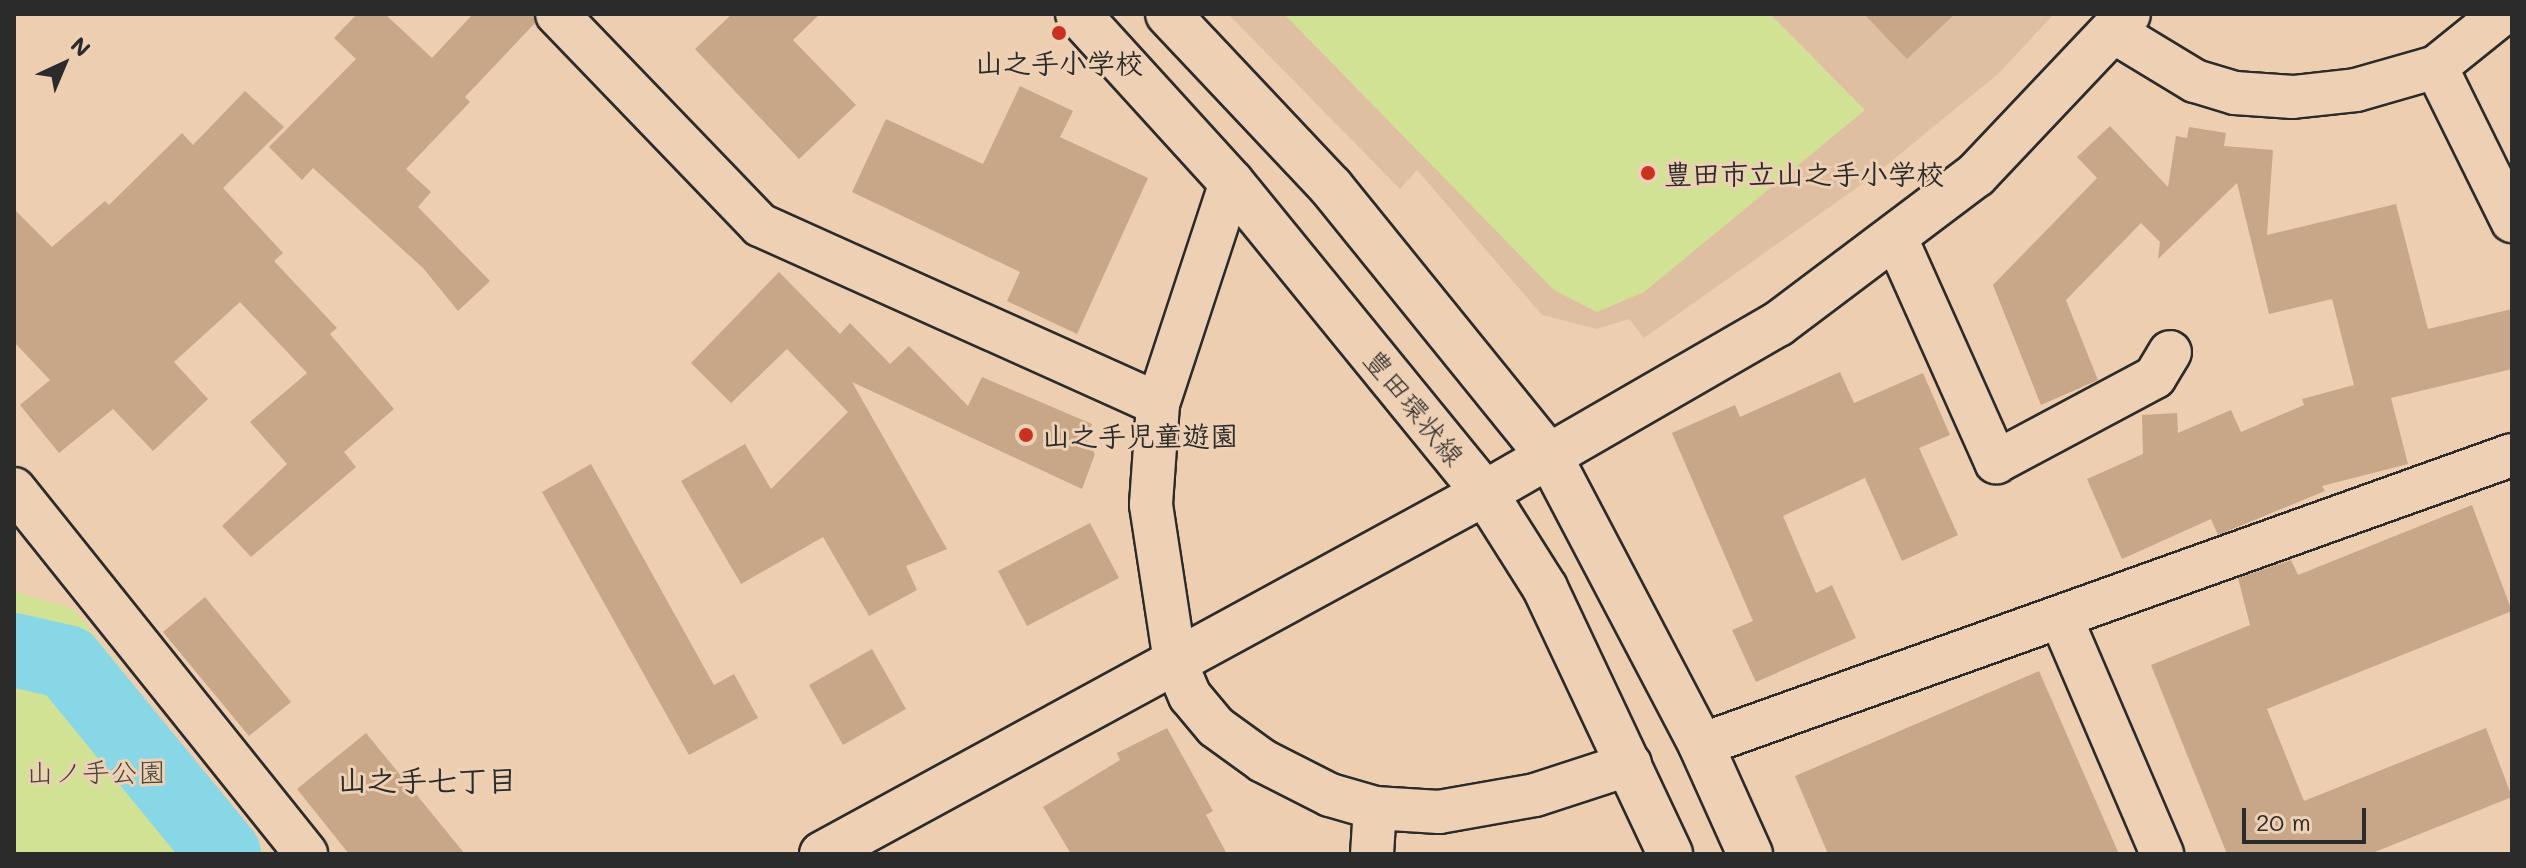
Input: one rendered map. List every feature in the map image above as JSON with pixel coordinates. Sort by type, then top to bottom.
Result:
[{"type":"main road","name":"豊田環状線","points":[[1078,14],[1231,182],[1485,493],[1545,588],[1670,854]]},
{"type":"main road","points":[[1168,14],[1331,187],[1550,457],[1701,745],[1750,854]]},
{"type":"main road","points":[[822,854],[1550,457],[1778,324],[1976,175],[2121,23]]},
{"type":"street","points":[[557,14],[760,225],[1158,404]]},
{"type":"street","points":[[2121,23],[2195,81],[2266,97],[2356,90],[2436,67],[2502,14]]},
{"type":"street","points":[[2436,67],[2512,221]]},
{"type":"street","points":[[1231,182],[1158,404],[1151,505],[1175,661],[1190,696],[1216,727],[1305,784],[1375,808],[1439,812],[1535,795],[1630,764]]},
{"type":"street","points":[[1895,236],[1996,462],[2155,377],[2170,352]]},
{"type":"street","points":[[1701,745],[2512,455]]},
{"type":"street","points":[[14,489],[306,854]]},
{"type":"street","points":[[2061,618],[2162,854]]},
{"type":"street","points":[[1372,854],[1375,808]]},
{"type":"shaded area","name":"豊田市立山之手小学校","points":[[1228,14],[2054,14],[1998,74],[1872,177],[1644,338],[1629,319],[1597,329],[1542,315],[1417,170],[1400,189]]},
{"type":"green space","name":"豊田市立山之手小学校","points":[[1284,14],[1770,14],[1865,110],[1644,292],[1597,312],[1554,290]]},
{"type":"green space","name":"山ノ手公園","points":[[14,591],[74,609],[267,854],[14,854]]},
{"type":"building","points":[[357,14],[385,14],[432,58],[473,14],[534,14],[535,23],[465,97],[470,102],[406,169],[431,192],[418,207],[490,281],[458,311],[423,268],[313,168],[302,180],[269,147],[356,59],[334,38]]},
{"type":"building","points":[[732,14],[820,14],[793,40],[856,105],[799,159],[695,49]]},
{"type":"building","points":[[1864,14],[1955,14],[1907,59]]},
{"type":"building","points":[[1020,86],[1073,111],[1060,137],[1148,178],[1077,334],[1007,301],[1020,272],[852,192],[886,119],[983,164]]},
{"type":"building","points":[[245,91],[284,127],[223,188],[283,253],[274,261],[337,328],[330,334],[394,409],[344,452],[356,467],[251,557],[222,526],[287,464],[250,422],[307,373],[240,302],[174,362],[208,399],[153,451],[113,409],[59,453],[20,405],[50,380],[14,342],[14,209],[52,247],[105,201],[109,205],[182,133],[193,145]]},
{"type":"building","points":[[2110,126],[2168,187],[2176,136],[2187,138],[2189,127],[2226,133],[2224,146],[2273,150],[2267,235],[2396,204],[2428,329],[2512,309],[2512,369],[2391,398],[2408,464],[2322,486],[2325,491],[2218,535],[2211,519],[2122,559],[2087,479],[2143,454],[2142,415],[2177,413],[2178,433],[2231,410],[2241,432],[2304,405],[2302,399],[2354,385],[2332,299],[2269,314],[2237,183],[2158,259],[2160,242],[2141,223],[2066,300],[2098,380],[2041,405],[1993,285],[2097,178],[2077,157]]},
{"type":"building","points":[[779,272],[840,334],[850,323],[890,364],[909,346],[968,406],[982,377],[1092,424],[1085,438],[1095,454],[1082,489],[852,382],[947,549],[906,566],[917,590],[869,616],[823,537],[741,584],[681,481],[745,444],[771,489],[848,412],[787,349],[731,403],[691,363]]},
{"type":"building","points":[[1840,372],[1854,403],[1923,373],[1950,435],[1919,448],[1958,535],[1902,561],[1865,478],[1783,516],[1816,593],[1832,585],[1856,638],[1756,682],[1732,630],[1753,621],[1672,433],[1735,405],[1740,417]]},
{"type":"building","points":[[591,464],[714,685],[734,674],[758,718],[689,755],[542,492]]},
{"type":"building","points":[[2472,505],[2512,611],[2267,709],[2304,801],[2486,728],[2512,797],[2370,854],[2227,854],[2151,665],[2250,625],[2238,578],[2291,560],[2298,575]]},
{"type":"building","points":[[1090,523],[1119,578],[1027,626],[998,571]]},
{"type":"building","points":[[205,597],[291,702],[249,736],[163,632]]},
{"type":"building","points":[[872,649],[906,709],[843,745],[809,685]]},
{"type":"building","points":[[2039,671],[2119,854],[1828,854],[1795,776]]},
{"type":"building","points":[[1167,728],[1213,811],[1206,815],[1227,854],[1071,854],[1043,807],[1120,760],[1117,753]]},
{"type":"building","points":[[366,733],[465,854],[349,854],[297,789]]},
{"type":"waterway","points":[[14,650],[67,662],[224,854]]},
{"type":"place","name":"山之手小学校","points":[[1059,33]]},
{"type":"place","name":"豊田市立山之手小学校","points":[[1648,173]]},
{"type":"place","name":"山之手児童遊園","points":[[1026,435]]},
{"type":"district","name":"山之手七丁目","points":[[427,779]]}]
